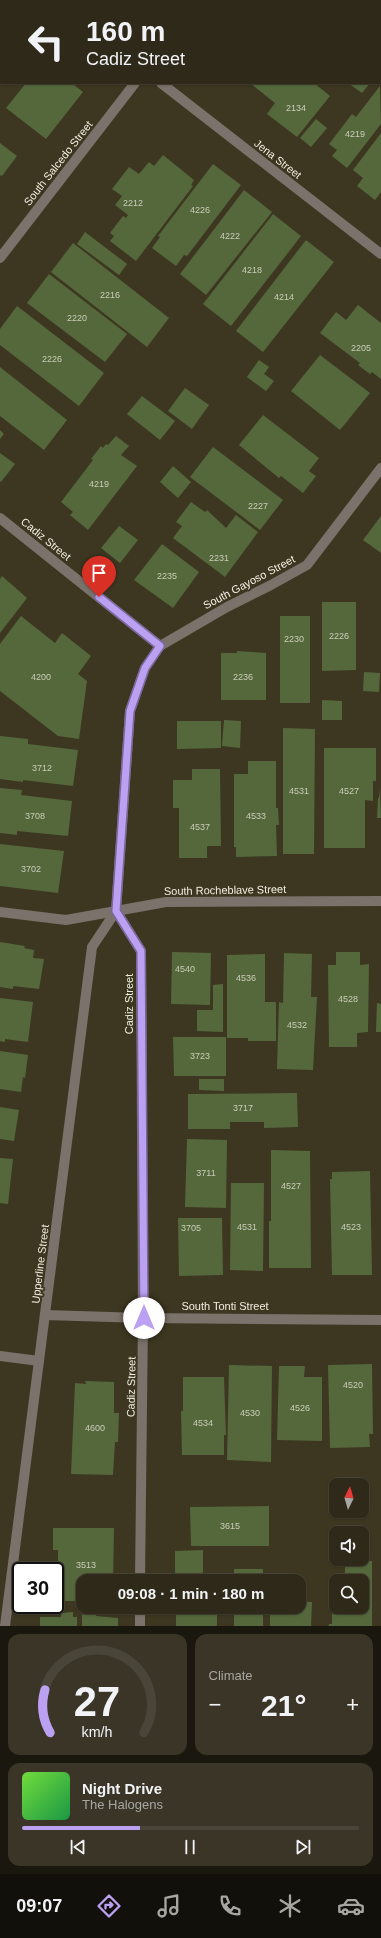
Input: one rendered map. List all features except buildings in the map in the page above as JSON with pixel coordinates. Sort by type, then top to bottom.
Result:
[{"type":"street","name":"South Salcedo Street","points":[[0,258],[134,84]]},
{"type":"street","name":"Jena Street","points":[[162,84],[381,254]]},
{"type":"street","name":"South Gayoso Street","points":[[160,646],[227,607],[271,585],[307,564],[381,468]]},
{"type":"street","name":"Cadiz Street","points":[[0,518],[160,646]]},
{"type":"street","points":[[116,911],[130,711],[145,668],[160,646]]},
{"type":"street","name":"South Rocheblave Street","points":[[0,912],[66,920],[166,902],[381,902]]},
{"type":"street","name":"Cadiz Street","points":[[116,911],[141,951],[144,1318],[140,1574]]},
{"type":"street","name":"Upperline Street","points":[[5,1626],[92,947],[116,911]]},
{"type":"street","name":"South Tonti Street","points":[[45,1315],[144,1318],[381,1320]]},
{"type":"street","points":[[0,1356],[39,1361]]},
{"type":"street","points":[[140,1614],[140,1626]]},
{"type":"route","points":[[99,597],[160,646],[145,668],[130,711],[116,911],[141,951],[144,1318]]}]
